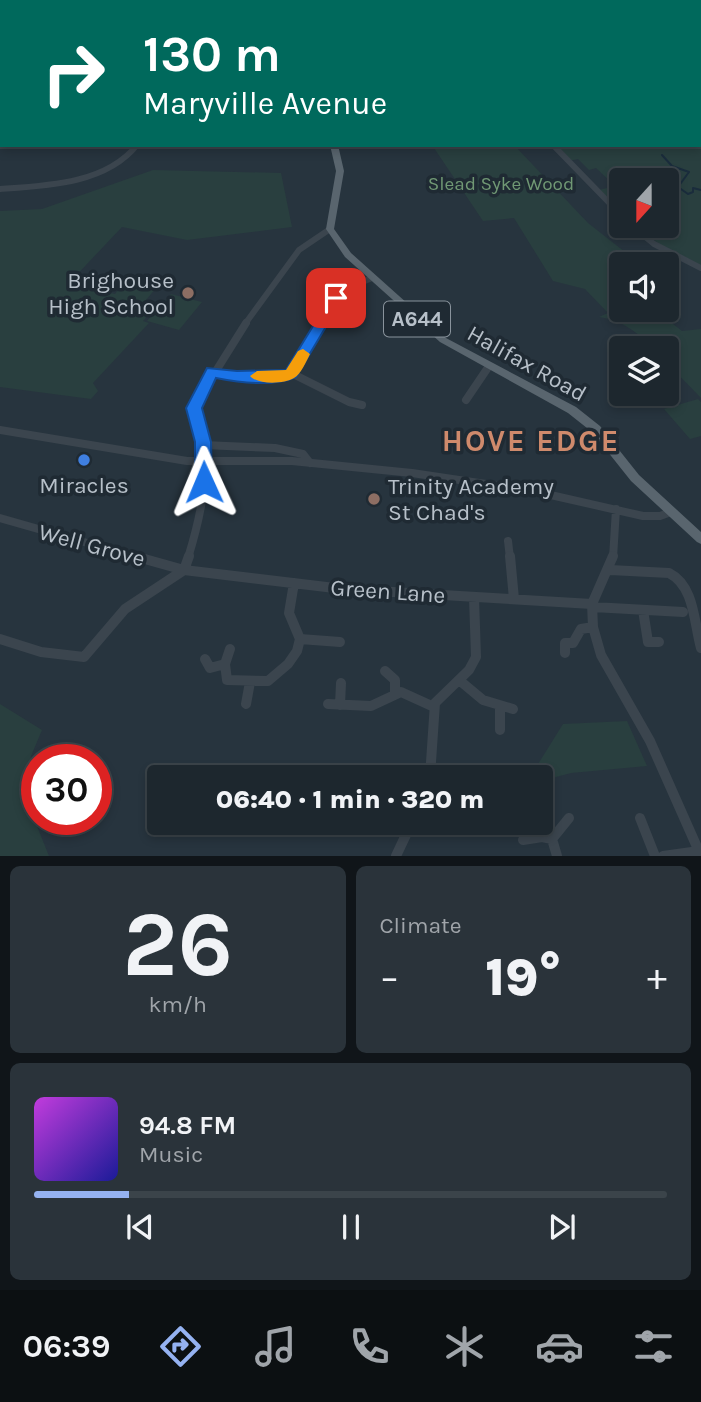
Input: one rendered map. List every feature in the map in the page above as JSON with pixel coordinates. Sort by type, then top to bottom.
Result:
[{"type":"main road","points":[[330,229],[340,171],[334,147]]},
{"type":"main road","name":"Halifax Road","points":[[330,229],[341,247],[372,278],[443,340],[572,410],[596,429],[635,478],[701,539]]},
{"type":"street","points":[[0,189],[66,182],[119,163],[132,155],[136,147]]},
{"type":"street","points":[[555,147],[609,203]]},
{"type":"street","points":[[0,639],[23,649],[84,657],[125,609],[184,570],[204,482],[203,445],[194,408],[212,372],[299,251],[321,232],[330,229]]},
{"type":"street","points":[[647,238],[701,268]]},
{"type":"street","points":[[212,372],[237,377],[284,376],[291,373],[343,290],[372,278]]},
{"type":"street","points":[[466,400],[489,366]]},
{"type":"street","points":[[291,373],[348,405],[362,405]]},
{"type":"street","points":[[0,430],[204,462],[310,463],[412,473],[533,491],[643,516],[660,516],[671,512]]},
{"type":"street","points":[[203,445],[275,448],[303,454],[310,463]]},
{"type":"street","points":[[616,509],[613,560],[592,605],[593,627],[601,655],[650,741],[700,853],[663,856]]},
{"type":"street","name":"Well Grove","points":[[0,518],[184,570]]},
{"type":"street","points":[[508,541],[514,599]]},
{"type":"street","name":"Green Lane","points":[[184,570],[343,589],[683,612]]},
{"type":"street","points":[[610,570],[669,573],[677,577],[679,586],[691,602],[694,627],[701,648]]},
{"type":"street","points":[[230,649],[225,664],[227,680],[268,681],[280,671],[297,651],[300,639],[289,613],[294,583]]},
{"type":"street","points":[[431,765],[435,703],[459,680],[476,657],[474,597]]},
{"type":"street","points":[[643,610],[648,642],[659,642]]},
{"type":"street","points":[[565,653],[565,643],[573,643],[581,629],[593,627]]},
{"type":"street","points":[[300,639],[340,642]]},
{"type":"street","points":[[205,659],[210,668],[225,664]]},
{"type":"street","points":[[385,671],[400,679],[395,694]]},
{"type":"street","points":[[459,680],[474,696],[513,709]]},
{"type":"street","points":[[246,704],[250,682]]},
{"type":"street","points":[[340,705],[341,684]]},
{"type":"street","points":[[328,704],[371,706],[401,692],[434,707]]},
{"type":"street","points":[[500,706],[500,730]]},
{"type":"street","points":[[552,839],[569,818]]},
{"type":"street","points":[[640,818],[655,856]]},
{"type":"street","points":[[396,856],[406,835]]},
{"type":"street","points":[[523,840],[542,837],[552,839]]},
{"type":"street","points":[[552,839],[557,856]]},
{"type":"green space","name":"Slead Syke Wood","points":[[433,147],[516,147],[588,223],[625,252],[609,252],[609,320],[599,317],[608,313],[585,289],[553,281],[514,218],[483,221]]},
{"type":"green space","points":[[559,147],[701,147],[701,265],[651,238],[679,238],[679,168],[609,168],[609,180],[596,168],[589,170],[578,159],[569,161]]},
{"type":"green space","points":[[153,170],[281,173],[292,227],[187,240],[122,227],[69,283],[115,294],[131,275],[161,282],[146,300],[158,304],[143,321],[149,323],[93,383],[98,391],[91,399],[0,387],[0,211],[42,209]]},
{"type":"green space","points":[[609,188],[609,200],[599,190]]},
{"type":"green space","points":[[171,294],[202,302],[179,330],[147,321]]},
{"type":"green space","name":"Slead Syke Wood","points":[[617,322],[670,322],[682,331],[701,329],[701,398],[679,375],[679,336],[640,336]]},
{"type":"green space","points":[[698,399],[701,402],[701,436],[690,439],[664,409]]},
{"type":"green space","points":[[0,704],[42,730],[36,744],[21,744],[21,835],[41,835],[49,856],[0,856]]},
{"type":"green space","points":[[627,721],[647,766],[571,773],[553,778],[553,765],[537,765],[563,724]]},
{"type":"waterway","points":[[662,155],[672,166],[689,172],[678,187],[688,194],[693,192],[693,188],[701,190]]},
{"type":"slow traffic","points":[[257,376],[284,376],[291,373],[303,354]]},
{"type":"place","name":"Brighouse High School","points":[[188,293]]},
{"type":"place","name":"Miracles","points":[[84,460]]},
{"type":"place","name":"Trinity Academy St Chad's","points":[[374,499]]},
{"type":"district","name":"HOVE EDGE","points":[[531,441]]},
{"type":"route","points":[[204,482],[203,442],[194,408],[212,372],[237,377],[284,376],[291,373],[336,298]]}]
